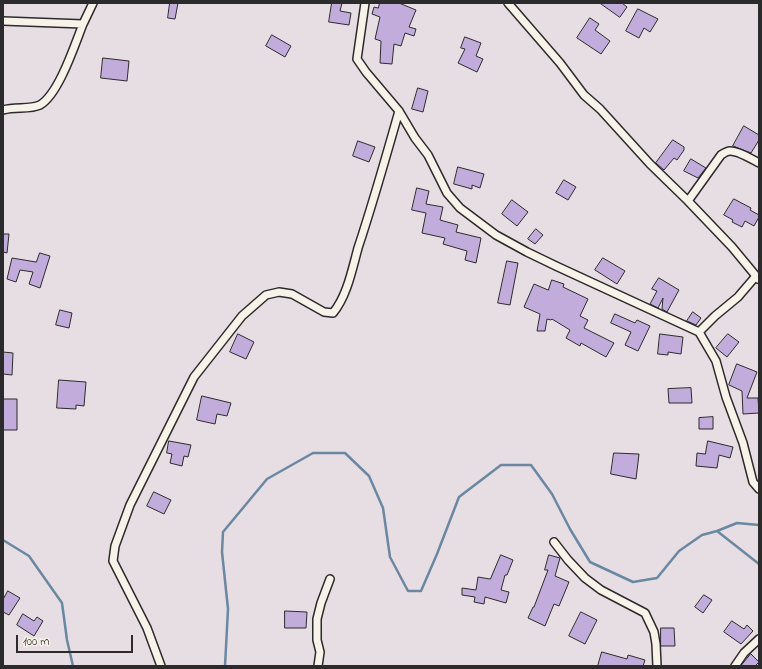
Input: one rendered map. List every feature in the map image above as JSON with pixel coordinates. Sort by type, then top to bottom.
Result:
[{"type":"street","points":[[3,110],[39,105],[48,99],[63,74],[93,3]]},
{"type":"street","points":[[365,3],[358,59],[366,72],[399,111],[415,138],[428,155],[448,193],[460,208],[496,235],[556,266],[699,332],[716,361],[726,397],[743,443],[753,482],[759,489]]},
{"type":"street","points":[[508,3],[560,63],[584,95],[600,109],[650,164],[732,247],[758,278],[699,332]]},
{"type":"street","points":[[3,21],[83,24]]},
{"type":"street","points":[[161,666],[147,628],[113,561],[115,546],[130,505],[194,377],[242,316],[266,295],[279,292],[292,294],[324,312],[332,313],[338,307],[346,287],[377,189],[399,111]]},
{"type":"street","points":[[688,201],[721,155],[725,152],[729,150],[759,163]]},
{"type":"street","points":[[554,542],[585,578],[602,590],[645,613],[654,632],[657,666]]},
{"type":"street","points":[[318,666],[320,652],[317,619],[330,579]]},
{"type":"street","points":[[735,666],[744,653],[759,639]]},
{"type":"building","points":[[170,3],[178,3],[175,19],[168,18]]},
{"type":"building","points":[[332,3],[342,3],[340,11],[351,13],[349,25],[329,22]]},
{"type":"building","points":[[380,3],[399,3],[416,10],[409,27],[416,29],[414,36],[405,33],[401,46],[394,44],[392,64],[380,63],[381,41],[375,39],[380,17],[372,14],[374,7],[378,8]]},
{"type":"building","points":[[600,3],[622,3],[627,7],[620,17]]},
{"type":"building","points":[[638,9],[658,19],[650,32],[644,28],[639,38],[626,31]]},
{"type":"building","points":[[590,18],[599,24],[595,30],[610,41],[601,54],[577,38]]},
{"type":"building","points":[[272,35],[291,46],[285,57],[266,46]]},
{"type":"building","points":[[465,37],[481,43],[476,56],[483,59],[477,72],[458,63],[465,49],[461,48]]},
{"type":"building","points":[[103,58],[129,61],[127,81],[101,78]]},
{"type":"building","points":[[418,88],[428,91],[423,112],[412,109]]},
{"type":"building","points":[[744,126],[759,135],[759,140],[751,153],[733,146]]},
{"type":"building","points":[[673,140],[684,147],[684,150],[677,160],[674,158],[664,170],[656,163]]},
{"type":"building","points":[[358,141],[375,147],[369,162],[353,156]]},
{"type":"building","points":[[691,159],[706,168],[698,178],[684,171]]},
{"type":"building","points":[[458,167],[484,174],[480,188],[472,185],[472,189],[454,184]]},
{"type":"building","points":[[564,180],[576,187],[568,200],[556,193]]},
{"type":"building","points":[[417,188],[429,191],[426,204],[443,207],[440,220],[458,225],[456,232],[481,238],[476,263],[465,260],[467,251],[443,244],[445,238],[422,233],[426,213],[412,210]]},
{"type":"building","points":[[734,199],[751,208],[750,210],[759,215],[754,226],[745,221],[742,227],[732,222],[733,220],[724,215]]},
{"type":"building","points":[[512,200],[528,212],[517,226],[502,214]]},
{"type":"building","points":[[536,229],[543,235],[535,244],[528,239]]},
{"type":"building","points":[[3,234],[9,234],[7,253],[3,252]]},
{"type":"building","points":[[40,253],[50,256],[40,288],[29,284],[33,272],[20,270],[16,282],[7,279],[12,258],[36,262]]},
{"type":"building","points":[[603,258],[625,271],[617,284],[595,270]]},
{"type":"building","points":[[507,261],[518,263],[510,305],[498,303]]},
{"type":"building","points":[[659,278],[679,290],[667,312],[662,309],[663,298],[658,308],[650,304],[657,291],[652,289]]},
{"type":"building","points":[[552,280],[564,284],[563,287],[588,299],[580,316],[588,320],[584,328],[614,343],[606,357],[581,343],[580,346],[566,338],[570,330],[552,319],[547,319],[545,331],[537,331],[540,314],[524,307],[534,284],[548,290]]},
{"type":"building","points":[[60,310],[72,313],[69,328],[56,325]]},
{"type":"building","points":[[693,312],[701,318],[696,325],[687,321]]},
{"type":"building","points":[[615,314],[635,323],[637,320],[650,326],[638,351],[625,345],[631,332],[611,323]]},
{"type":"building","points":[[238,334],[254,342],[246,359],[230,352]]},
{"type":"building","points":[[660,334],[683,337],[681,354],[668,352],[668,355],[658,354]]},
{"type":"building","points":[[728,334],[739,342],[727,357],[716,348]]},
{"type":"building","points":[[3,352],[13,353],[12,375],[3,374]]},
{"type":"building","points":[[737,364],[757,372],[747,398],[758,398],[759,413],[743,414],[742,391],[729,385]]},
{"type":"building","points":[[59,380],[86,382],[84,406],[76,405],[76,409],[57,408]]},
{"type":"building","points":[[691,388],[692,403],[669,403],[668,389]]},
{"type":"building","points":[[202,396],[231,403],[227,416],[217,414],[215,424],[197,420]]},
{"type":"building","points":[[3,399],[17,399],[17,430],[3,430]]},
{"type":"building","points":[[713,417],[713,429],[699,429],[699,418]]},
{"type":"building","points":[[169,441],[191,445],[188,457],[184,456],[182,466],[170,463],[172,454],[167,453]]},
{"type":"building","points":[[708,441],[733,447],[730,458],[719,455],[717,468],[696,466],[697,453],[705,454]]},
{"type":"building","points":[[614,453],[639,454],[636,479],[611,474]]},
{"type":"building","points":[[154,492],[171,500],[164,514],[147,506]]},
{"type":"building","points":[[501,555],[513,560],[507,575],[505,575],[501,590],[509,592],[506,603],[485,597],[484,604],[474,602],[475,597],[462,595],[462,588],[476,590],[478,577],[490,579]]},
{"type":"building","points":[[549,555],[560,558],[555,576],[569,582],[559,606],[554,604],[545,626],[528,618],[534,607],[548,570],[545,570]]},
{"type":"building","points":[[8,591],[20,598],[9,615],[3,612],[3,600]]},
{"type":"building","points":[[704,595],[712,600],[703,613],[695,607]]},
{"type":"building","points":[[285,611],[307,612],[306,628],[285,628]]},
{"type":"building","points":[[581,612],[597,620],[585,644],[569,636]]},
{"type":"building","points":[[23,614],[34,621],[37,617],[43,621],[34,636],[17,625]]},
{"type":"building","points":[[732,621],[744,629],[747,625],[753,631],[741,644],[724,632]]},
{"type":"building","points":[[661,628],[674,628],[675,646],[661,646]]},
{"type":"building","points":[[602,652],[627,659],[628,655],[645,660],[643,666],[598,666]]},
{"type":"building","points":[[751,654],[759,662],[755,666],[741,666]]},
{"type":"waterway","points":[[225,666],[228,609],[222,552],[223,532],[267,479],[313,453],[345,453],[369,476],[383,508],[390,557],[408,591],[421,591],[459,497],[501,465],[531,465],[552,494],[570,529],[590,562],[633,582],[657,578],[679,551],[702,535],[717,531],[759,564]]},
{"type":"waterway","points":[[717,531],[737,523],[759,525]]},
{"type":"waterway","points":[[3,540],[29,556],[62,603],[67,640],[73,666]]}]
